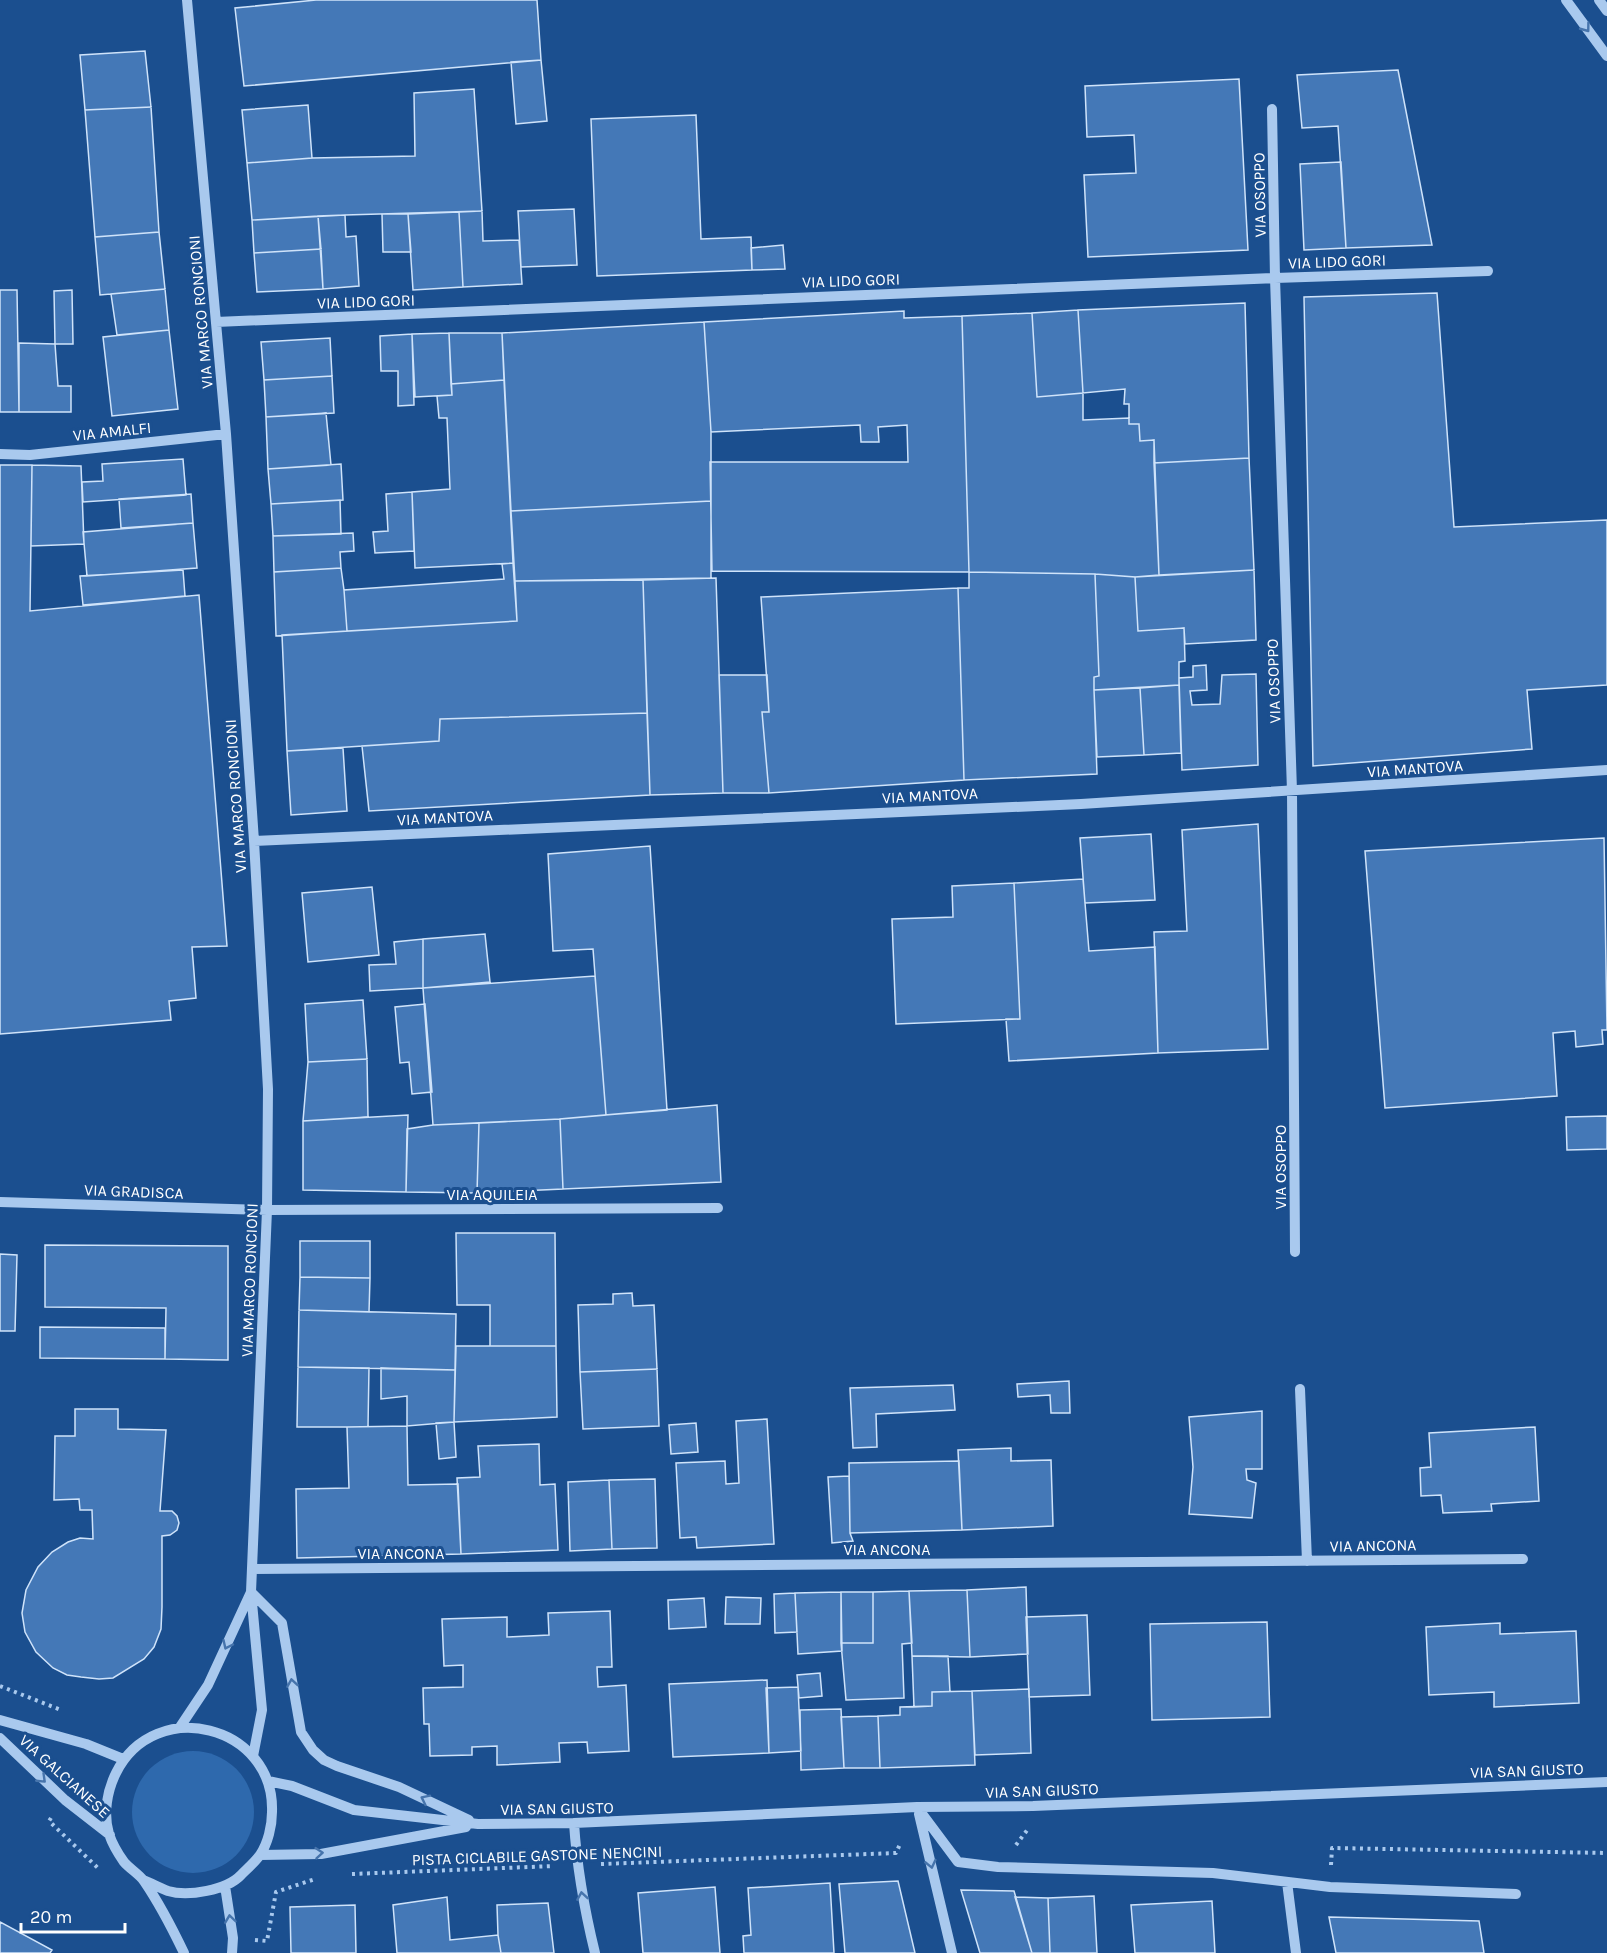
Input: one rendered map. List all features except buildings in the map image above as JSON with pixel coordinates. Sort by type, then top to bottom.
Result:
[{"type":"street","name":"VIA MARCO RONCIONI","points":[[187,0],[226,434],[254,841],[268,1089],[267,1210],[251,1592],[262,1710],[253,1756]]},
{"type":"street","points":[[1566,0],[1607,56]]},
{"type":"street","points":[[1599,0],[1607,11]]},
{"type":"street","name":"VIA OSOPPO","points":[[1272,109],[1275,278],[1292,791],[1295,1252]]},
{"type":"street","name":"VIA LIDO GORI","points":[[216,322],[1275,278],[1488,272]]},
{"type":"street","name":"VIA AMALFI","points":[[0,454],[30,454],[226,434]]},
{"type":"street","name":"VIA MANTOVA","points":[[254,841],[1081,804],[1607,770]]},
{"type":"street","name":"VIA GRADISCA","points":[[0,1202],[267,1210]]},
{"type":"street","name":"VIA AQUILEIA","points":[[267,1210],[718,1208]]},
{"type":"street","points":[[1300,1389],[1307,1561]]},
{"type":"street","name":"VIA ANCONA","points":[[252,1569],[1523,1559]]},
{"type":"street","name":"VIA MARCO RONCIONI","points":[[180,1727],[208,1685],[251,1592]]},
{"type":"street","points":[[251,1592],[282,1623],[301,1732],[313,1750],[324,1760],[337,1766],[399,1787],[478,1824]]},
{"type":"street","name":"VIA GALCIANESE","points":[[0,1720],[86,1744],[123,1759]]},
{"type":"street","name":"VIA GALCIANESE","points":[[143,1880],[169,1891],[189,1894],[225,1886],[237,1879],[260,1855],[272,1825],[272,1803],[268,1781],[253,1756],[235,1740],[216,1731],[180,1727],[150,1736],[123,1759],[109,1787],[106,1818],[110,1835],[124,1862],[143,1880],[184,1953]]},
{"type":"street","name":"VIA GALCIANESE","points":[[0,1738],[65,1800],[110,1835]]},
{"type":"street","name":"VIA SAN GIUSTO","points":[[268,1781],[292,1786],[354,1810],[478,1824],[574,1823],[917,1807],[1033,1806],[1607,1782]]},
{"type":"street","points":[[917,1807],[958,1862],[998,1867],[1213,1874],[1330,1887],[1516,1894]]},
{"type":"street","points":[[917,1807],[952,1953]]},
{"type":"street","points":[[574,1823],[583,1904],[595,1953]]},
{"type":"street","name":"VIA SAN GIUSTO","points":[[260,1855],[321,1854],[478,1824]]},
{"type":"street","points":[[1287,1882],[1296,1953]]},
{"type":"street","points":[[225,1886],[233,1938],[232,1953]]},
{"type":"path","name":"PISTA CICLABILE GASTONE NENCINI","points":[[351,1874],[896,1853],[917,1807]]},
{"type":"path","points":[[1330,1887],[1332,1848],[1607,1853]]},
{"type":"path","points":[[233,1938],[267,1941],[276,1892],[317,1878]]},
{"type":"shaded area","points":[[193,1751],[217,1755],[236,1769],[250,1788],[254,1812],[250,1836],[236,1855],[217,1869],[193,1873],[169,1869],[150,1855],[136,1836],[132,1812],[136,1788],[150,1769],[169,1755]]}]
